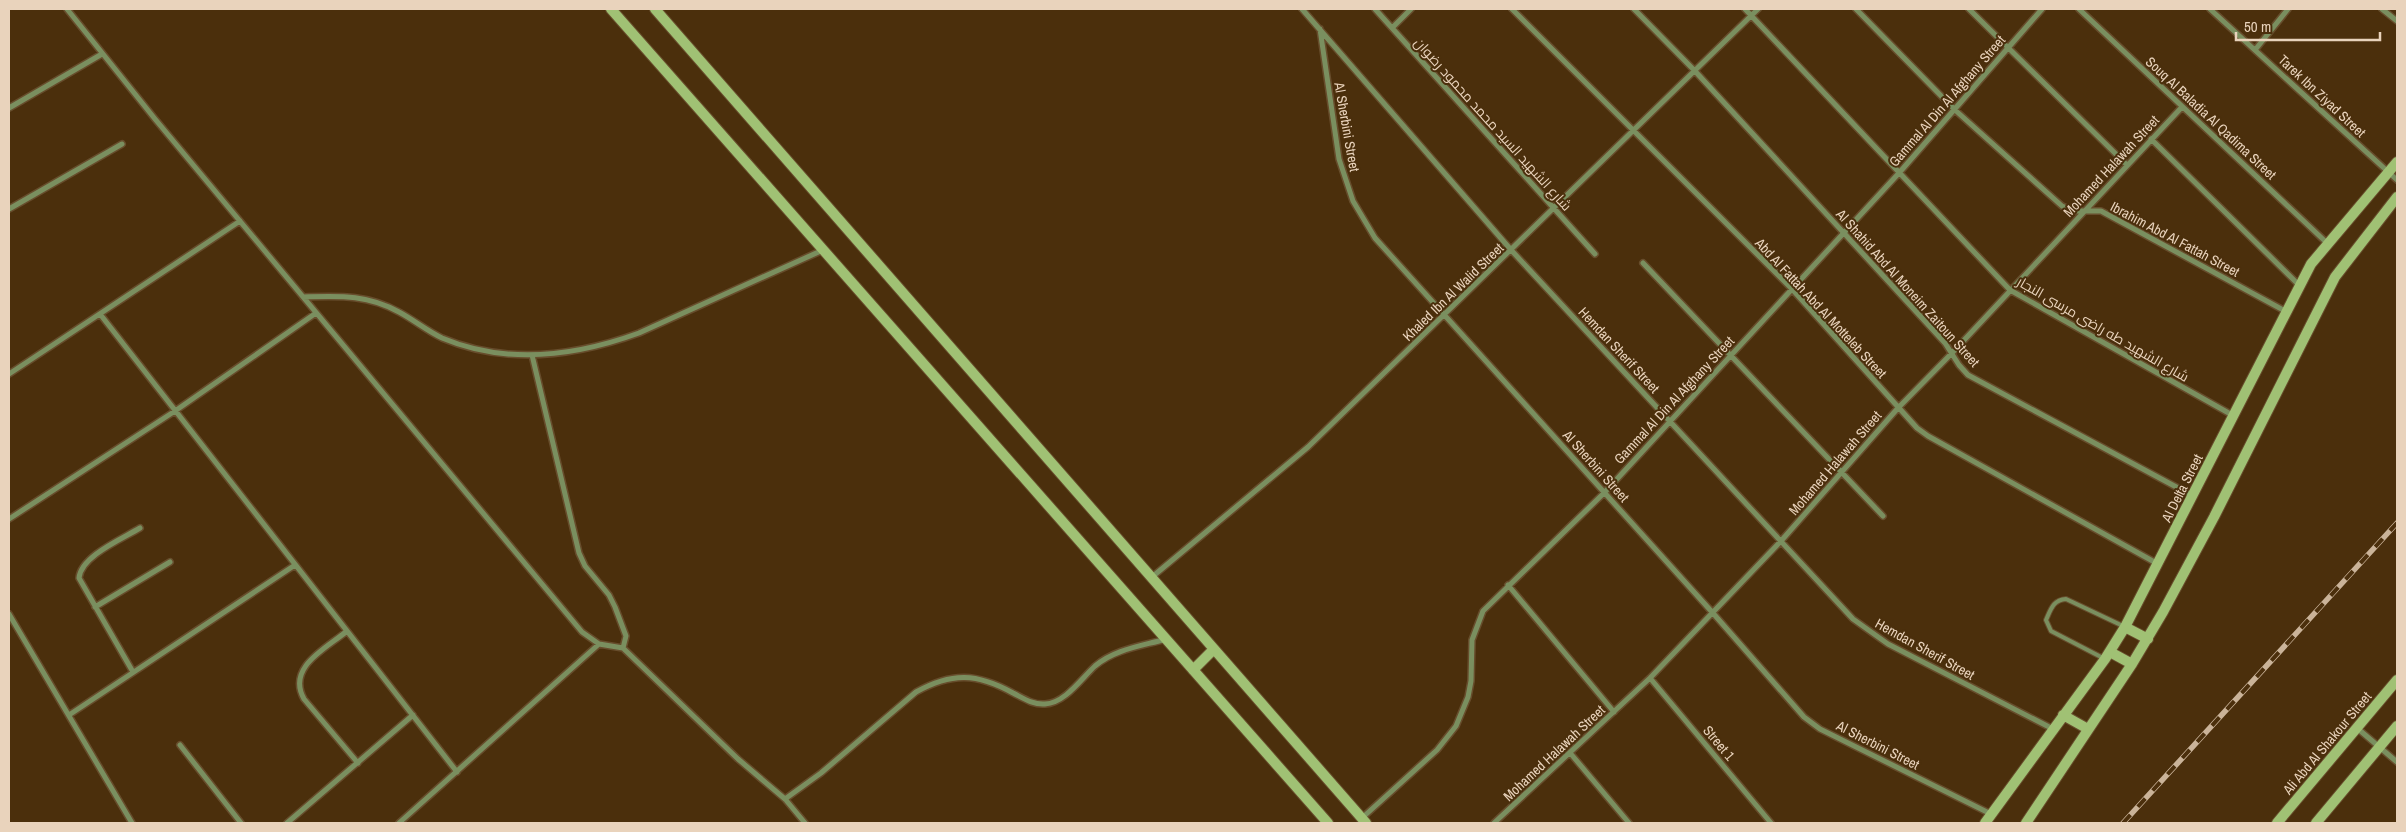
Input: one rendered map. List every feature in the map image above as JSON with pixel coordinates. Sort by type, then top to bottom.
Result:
[{"type":"main road","points":[[611,9],[1328,823]]},
{"type":"main road","points":[[654,9],[1364,821]]},
{"type":"main road","name":"Al Delta Street","points":[[1984,823],[2108,656],[2125,627],[2194,496],[2311,264],[2397,162]]},
{"type":"main road","points":[[2026,823],[2148,638],[2214,517],[2328,289],[2397,197]]},
{"type":"main road","points":[[2125,627],[2148,638]]},
{"type":"main road","points":[[1192,670],[1214,649]]},
{"type":"main road","points":[[2108,656],[2132,664]]},
{"type":"main road","name":"Ali Abd Al Shakour Street","points":[[2277,823],[2397,680]]},
{"type":"main road","points":[[2063,715],[2088,729]]},
{"type":"main road","points":[[2316,823],[2397,726]]},
{"type":"street","points":[[67,9],[316,313],[582,632],[599,644],[623,648],[738,759],[785,799],[805,823]]},
{"type":"street","name":"Hemdan Sherif Street","points":[[1302,9],[1512,251],[1838,604],[1870,632],[1888,644],[2052,729]]},
{"type":"street","name":"شارع الشهيد السيد محمد محمود رضوان","points":[[1375,9],[1595,254]]},
{"type":"street","points":[[1392,28],[1411,9]]},
{"type":"street","name":"Abd Al Fattah Abd Al Motteleb Street","points":[[1512,9],[1792,289],[1898,408],[1928,436],[2158,564]]},
{"type":"street","name":"Al Shahid Abd Al Moneim Zaitoun Street","points":[[1634,9],[1694,70],[1844,232],[1952,353],[1959,366],[1968,375],[2194,496]]},
{"type":"street","name":"شارع الشهيد طه راضى مرسى النجار","points":[[1745,9],[2010,290],[2234,416]]},
{"type":"street","name":"Khaled Ibn Al Walid Street","points":[[1152,578],[1308,447],[1512,251],[1758,9]]},
{"type":"street","name":"Ibrahim Abd Al Fattah Street","points":[[1856,9],[1955,110],[2062,206],[2074,211],[2102,211],[2287,312]]},
{"type":"street","points":[[1969,9],[2127,165]]},
{"type":"street","name":"Gammal Al Din Al Afghany Street","points":[[1364,821],[1437,750],[1456,726],[1466,704],[1472,681],[1472,640],[1474,630],[1483,611],[1604,492],[1670,422],[1900,173],[2042,9]]},
{"type":"street","name":"Souq Al Baladia Al Qadima Street","points":[[2079,9],[2327,243]]},
{"type":"street","name":"Tarek Ibn Ziyad Street","points":[[2210,9],[2397,180]]},
{"type":"street","points":[[2255,50],[2288,9]]},
{"type":"street","points":[[2382,9],[2397,20]]},
{"type":"street","name":"Al Sherbini Street","points":[[1320,29],[1339,159],[1353,201],[1375,238],[1443,316],[1712,612],[1797,710],[1812,723],[1991,814]]},
{"type":"street","points":[[9,108],[102,54]]},
{"type":"street","name":"Mohamed Halawah Street","points":[[1494,823],[1571,754],[1650,678],[1781,541],[1898,408],[1952,353],[2182,107]]},
{"type":"street","points":[[2151,139],[2300,286]]},
{"type":"street","points":[[9,209],[122,144]]},
{"type":"street","points":[[9,374],[240,221]]},
{"type":"street","points":[[303,297],[350,296],[369,300],[401,313],[443,338],[484,350],[532,355],[568,352],[613,342],[639,333],[823,249]]},
{"type":"street","points":[[1643,263],[1883,516]]},
{"type":"street","points":[[9,519],[175,411],[316,313]]},
{"type":"street","points":[[100,314],[457,772]]},
{"type":"street","points":[[532,355],[579,553],[586,566],[609,595],[615,607],[626,636],[623,648]]},
{"type":"street","points":[[133,672],[79,578],[82,566],[90,558],[140,528]]},
{"type":"street","points":[[95,607],[170,562]]},
{"type":"street","points":[[69,715],[295,565]]},
{"type":"street","points":[[1508,585],[1614,712]]},
{"type":"street","points":[[9,614],[132,823]]},
{"type":"street","points":[[347,631],[304,667],[299,679],[299,686],[304,699],[358,763]]},
{"type":"street","points":[[785,799],[821,773],[916,692],[930,684],[945,679],[977,677],[992,681],[1035,704],[1050,704],[1063,697],[1102,660],[1120,651],[1166,639]]},
{"type":"street","points":[[399,823],[599,644]]},
{"type":"street","name":"Street 1","points":[[1650,678],[1772,823]]},
{"type":"street","points":[[288,823],[413,716]]},
{"type":"street","points":[[2357,728],[2397,762]]},
{"type":"street","points":[[180,744],[241,823]]},
{"type":"street","points":[[1571,754],[1629,823]]},
{"type":"lane","points":[[2108,656],[2051,631],[2046,620],[2052,606],[2057,601],[2066,599],[2125,627]]},
{"type":"railway","points":[[2123,823],[2397,523]]}]
